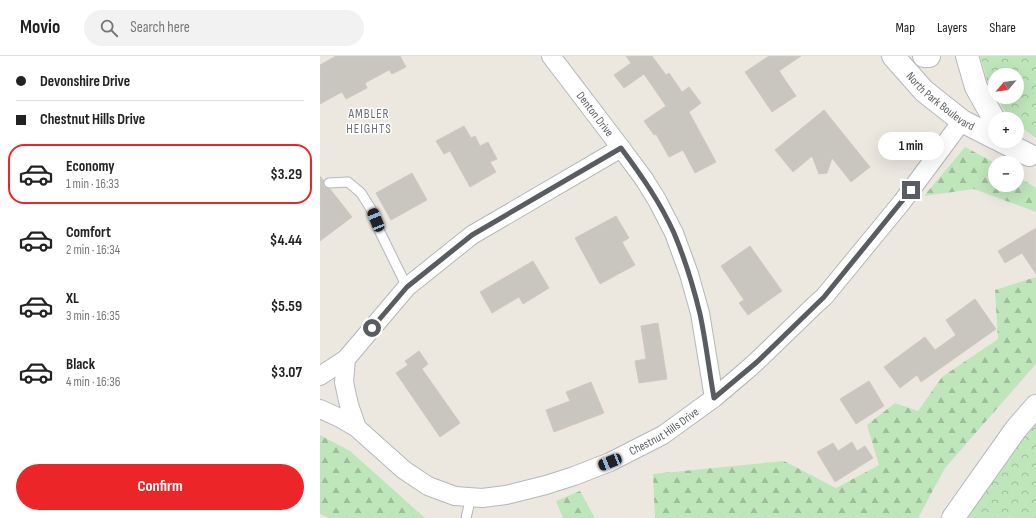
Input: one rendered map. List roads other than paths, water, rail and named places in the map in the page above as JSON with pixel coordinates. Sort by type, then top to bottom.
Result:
[{"type":"main road","name":"North Park Boulevard","points":[[893,56],[924,91],[962,121],[988,134]]},
{"type":"main road","points":[[924,56],[929,56]]},
{"type":"main road","points":[[967,56],[976,87],[990,112]]},
{"type":"main road","points":[[953,518],[1016,429],[1036,406]]},
{"type":"street","name":"Denton Drive","points":[[550,56],[644,180],[657,200],[674,233],[689,274],[700,313],[714,398]]},
{"type":"street","name":"Chestnut Hills Drive","points":[[320,409],[357,428],[404,470],[428,486],[455,496],[482,498],[506,495],[546,485],[605,464],[663,435],[714,398],[757,362],[824,297],[902,202],[962,121]]},
{"type":"street","points":[[320,376],[346,359],[407,287],[472,235],[621,148]]},
{"type":"street","points":[[346,359],[344,382],[348,405],[357,428]]},
{"type":"lane","points":[[330,184],[348,182],[361,193],[371,209],[407,287]]},
{"type":"lane","points":[[466,518],[471,497]]},
{"type":"district","name":"AMBLER HEIGHTS","points":[[369,120]]}]
